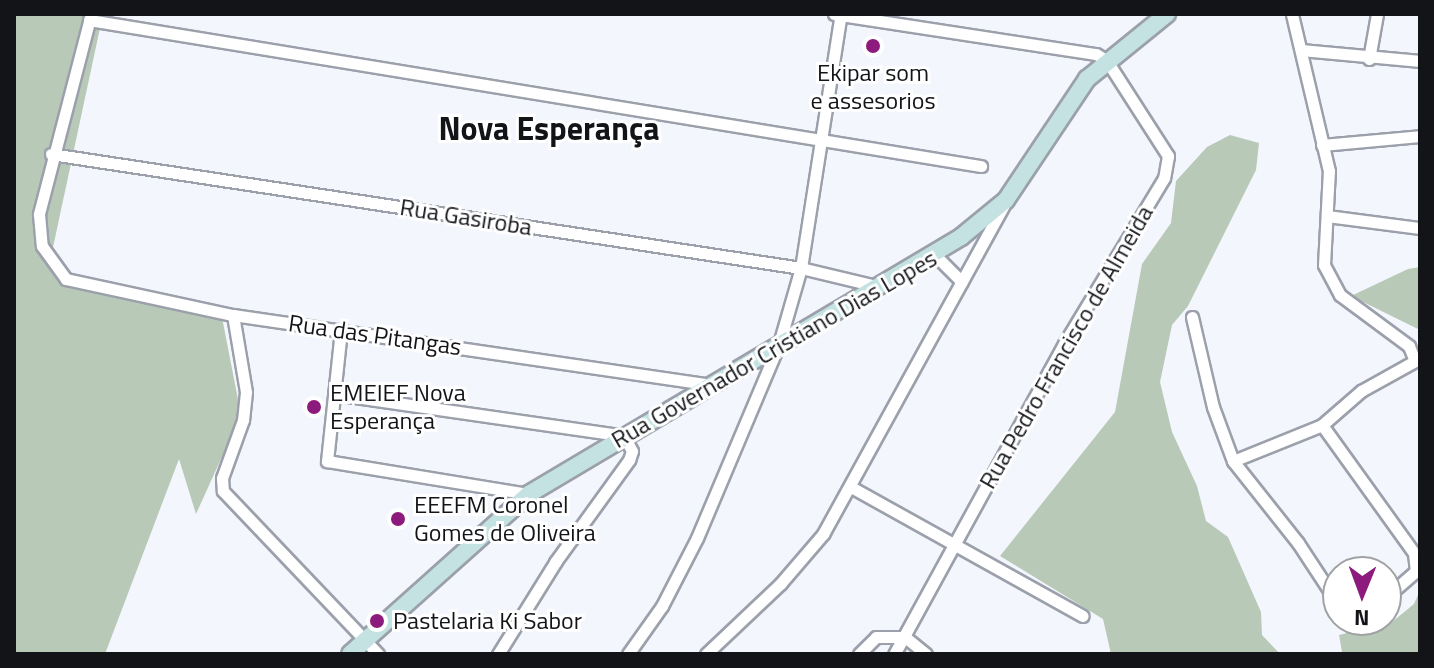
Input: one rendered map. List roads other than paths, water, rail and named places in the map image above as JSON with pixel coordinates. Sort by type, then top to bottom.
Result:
[{"type":"street","points":[[834,14],[1077,49],[1107,61]]},
{"type":"street","points":[[628,654],[662,606],[697,538],[779,344],[801,268],[841,14]]},
{"type":"street","name":"Rua Governador Cristiano Dias Lopes","points":[[350,654],[529,494],[779,344],[935,255],[1006,200],[1075,92],[1107,61],[1167,14]]},
{"type":"street","points":[[1233,461],[1322,425],[1361,391],[1406,370],[1415,356],[1409,346],[1356,310],[1331,281],[1321,251],[1331,190],[1292,14]]},
{"type":"street","points":[[1369,59],[1377,14]]},
{"type":"street","points":[[51,154],[90,17],[820,143],[981,166]]},
{"type":"street","points":[[1301,50],[1369,59],[1420,61]]},
{"type":"street","name":"Rua Pedro Francisco de Almeida","points":[[894,654],[1168,166],[1165,147],[1107,61]]},
{"type":"street","points":[[1322,145],[1420,136]]},
{"type":"street","name":"Rua das Pitangas","points":[[51,154],[39,229],[49,262],[66,279],[80,284],[233,315],[710,385]]},
{"type":"street","name":"Rua Gasiroba","points":[[51,154],[801,268],[881,287]]},
{"type":"street","points":[[706,654],[808,555],[851,487],[1006,200]]},
{"type":"street","points":[[1327,216],[1420,228]]},
{"type":"street","points":[[935,255],[962,282]]},
{"type":"street","points":[[233,315],[246,392],[243,420],[222,478],[223,491],[378,654]]},
{"type":"street","points":[[1192,317],[1213,407],[1233,461],[1298,543],[1322,580]]},
{"type":"street","points":[[341,330],[326,455],[335,465],[529,494]]},
{"type":"street","points":[[334,394],[624,436],[632,451],[629,460],[556,561],[498,654]]},
{"type":"street","points":[[1322,425],[1414,553],[1416,571],[1402,583]]},
{"type":"street","points":[[851,487],[1083,616]]},
{"type":"street","points":[[859,654],[876,637],[905,637],[926,654]]},
{"type":"place","name":"Ekipar som e assesorios","points":[[873,46]]},
{"type":"place","name":"EMEIEF Nova Esperança","points":[[314,407]]},
{"type":"place","name":"EEEFM Coronel Gomes de Oliveira","points":[[398,519]]},
{"type":"place","name":"Pastelaria Ki Sabor","points":[[377,621]]},
{"type":"district","name":"Nova Esperança","points":[[549,128]]}]
